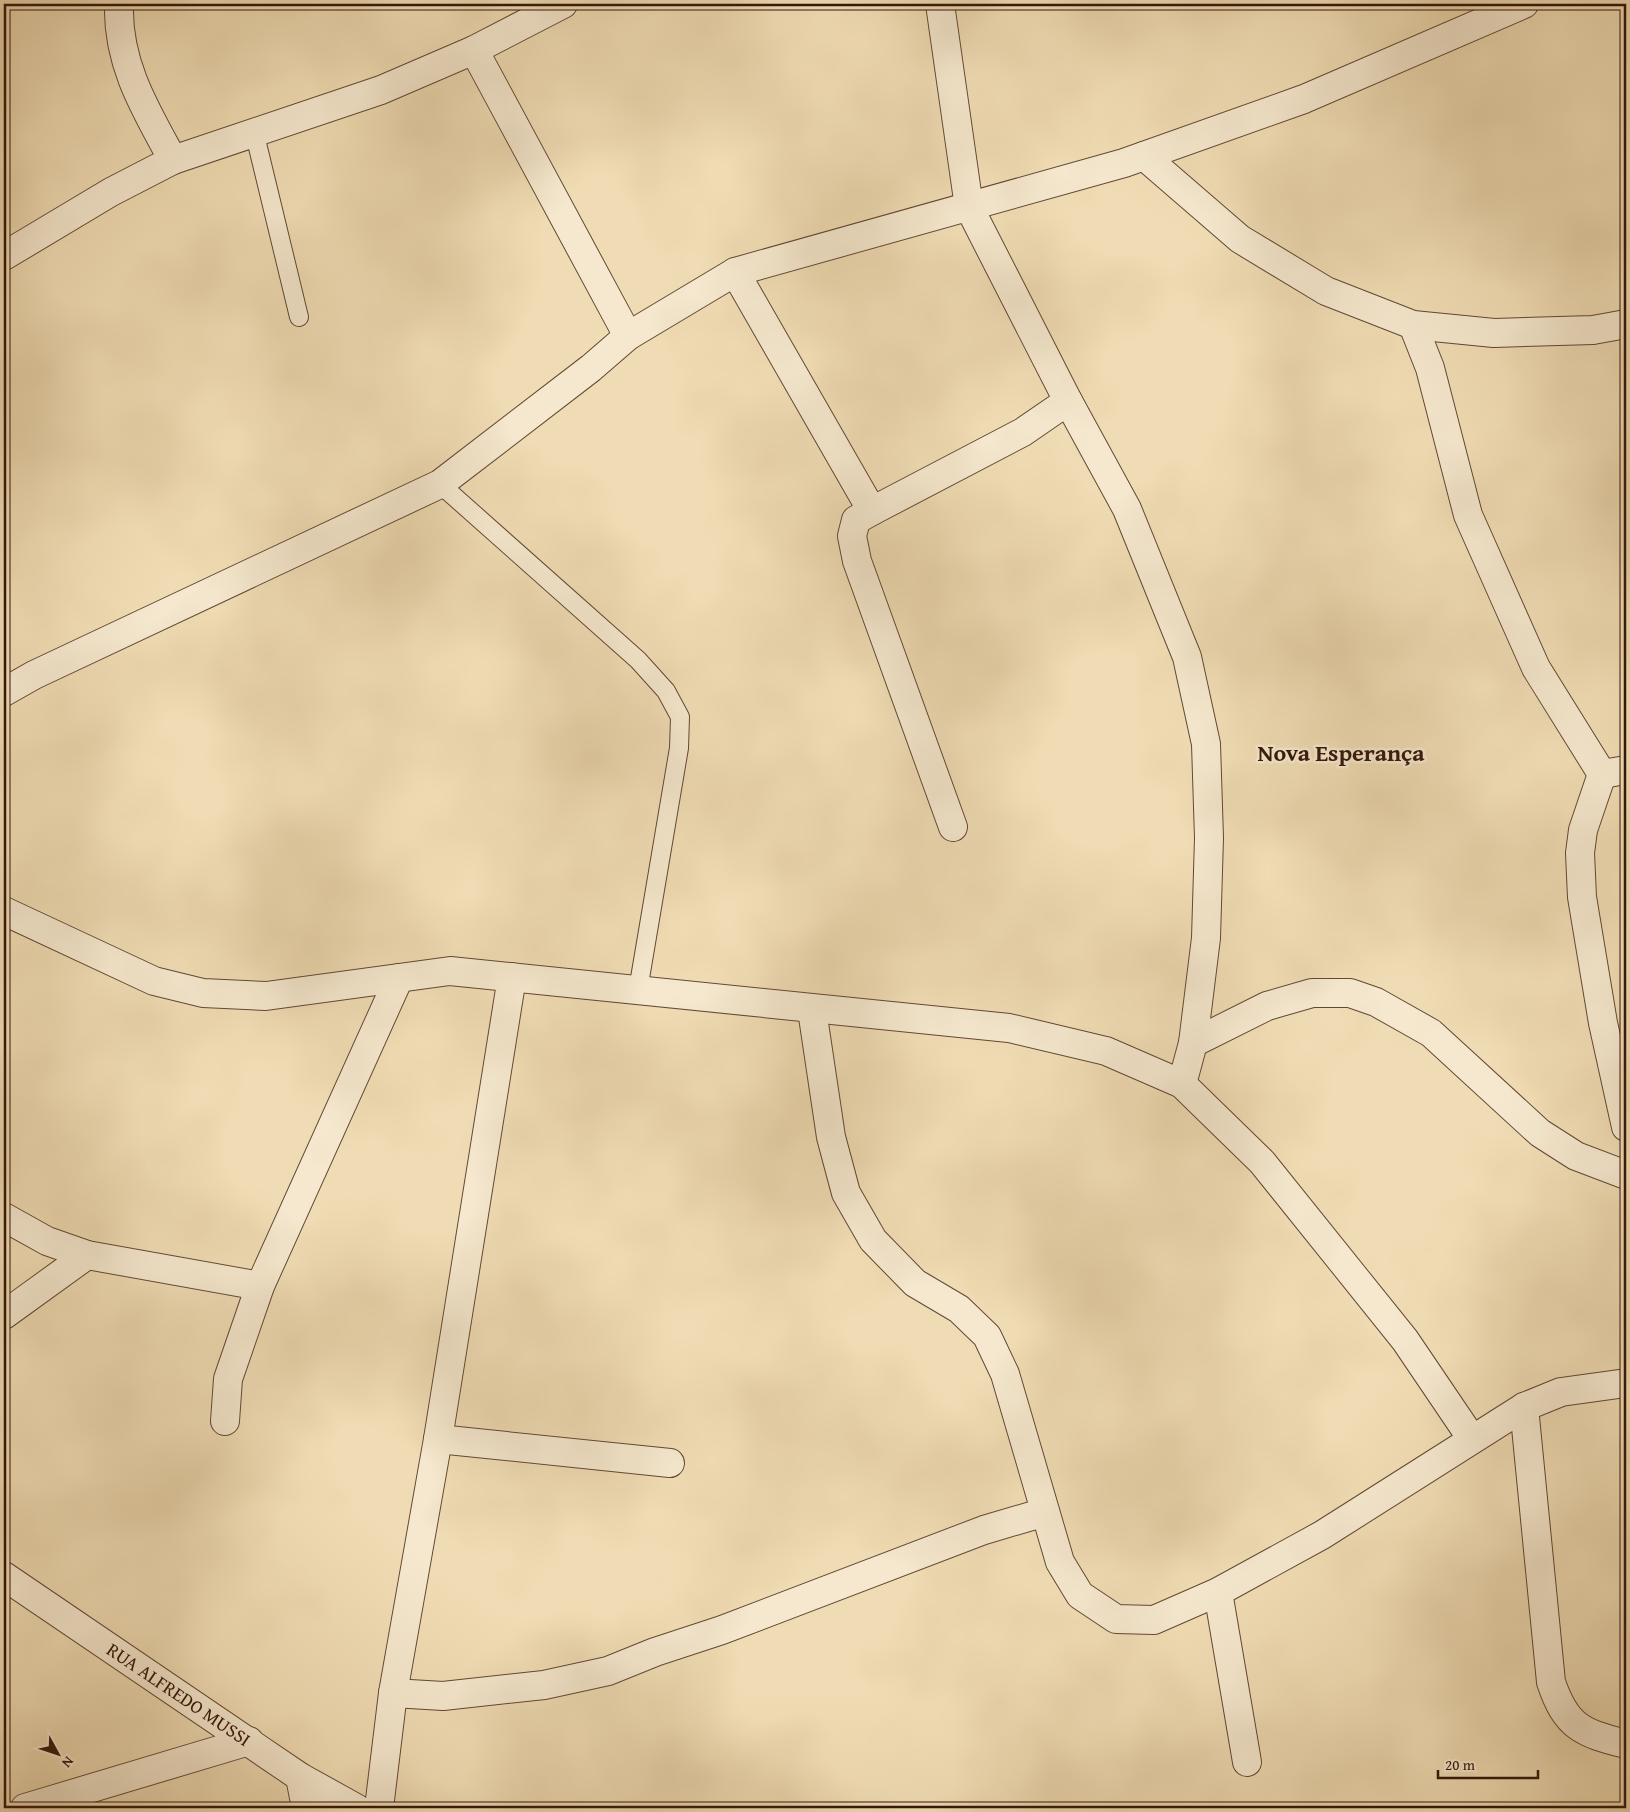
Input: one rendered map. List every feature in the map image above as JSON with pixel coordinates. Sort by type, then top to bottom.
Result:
[{"type":"street","points":[[119,4],[118,28],[123,53],[136,93],[173,160]]},
{"type":"street","points":[[4,256],[111,192],[173,160],[254,130],[381,90],[474,50],[563,4]]},
{"type":"street","points":[[940,4],[969,208],[1068,401],[1126,508],[1166,601],[1187,657],[1206,744],[1209,838],[1206,938],[1193,1043],[1182,1084]]},
{"type":"street","points":[[4,692],[34,675],[440,484],[591,368],[628,336],[735,272],[969,208],[1144,156],[1304,99],[1480,13],[1524,4]]},
{"type":"street","points":[[474,50],[628,336]]},
{"type":"street","points":[[1144,156],[1240,239],[1326,291],[1413,325],[1494,333],[1593,330],[1626,324]]},
{"type":"street","points":[[735,272],[872,511]]},
{"type":"street","points":[[1413,325],[1430,368],[1468,515],[1536,668],[1614,772],[1582,830],[1580,853],[1582,897],[1603,1023],[1626,1128]]},
{"type":"street","points":[[953,826],[857,561],[852,536],[856,520],[1015,437],[1068,401]]},
{"type":"street","points":[[4,911],[154,981],[204,993],[266,996],[450,971],[812,1010],[1009,1028],[1106,1051],[1182,1084],[1269,1170],[1405,1340],[1472,1438]]},
{"type":"street","points":[[379,1808],[393,1693],[438,1439],[512,977]]},
{"type":"street","points":[[225,1421],[228,1379],[260,1286],[399,978]]},
{"type":"street","points":[[1193,1043],[1267,1006],[1312,993],[1350,993],[1376,1002],[1431,1033],[1540,1134],[1576,1156],[1626,1175]]},
{"type":"street","points":[[812,1010],[831,1137],[846,1193],[873,1240],[915,1283],[959,1309],[987,1336],[1005,1374],[1060,1562],[1080,1595],[1116,1619],[1154,1620],[1218,1592],[1322,1535],[1472,1438],[1524,1407],[1561,1392],[1626,1383]]},
{"type":"street","points":[[4,1217],[47,1241],[87,1255],[260,1286]]},
{"type":"street","points":[[4,1315],[87,1255]]},
{"type":"street","points":[[1524,1407],[1551,1682],[1559,1705],[1579,1729],[1626,1744]]},
{"type":"street","points":[[438,1439],[670,1463]]},
{"type":"street","points":[[393,1693],[443,1696],[544,1686],[608,1671],[655,1652],[722,1630],[984,1530],[1045,1512]]},
{"type":"street","name":"RUA ALFREDO MUSSI","points":[[4,1576],[300,1777],[356,1808]]},
{"type":"street","points":[[1218,1592],[1247,1762]]},
{"type":"street","points":[[24,1808],[249,1741]]},
{"type":"street","points":[[300,1777],[306,1808]]},
{"type":"lane","points":[[254,130],[299,317]]},
{"type":"lane","points":[[440,484],[638,660],[666,691],[680,717],[679,748],[638,990]]},
{"type":"district","name":"Nova Esperança","points":[[1341,753]]}]
